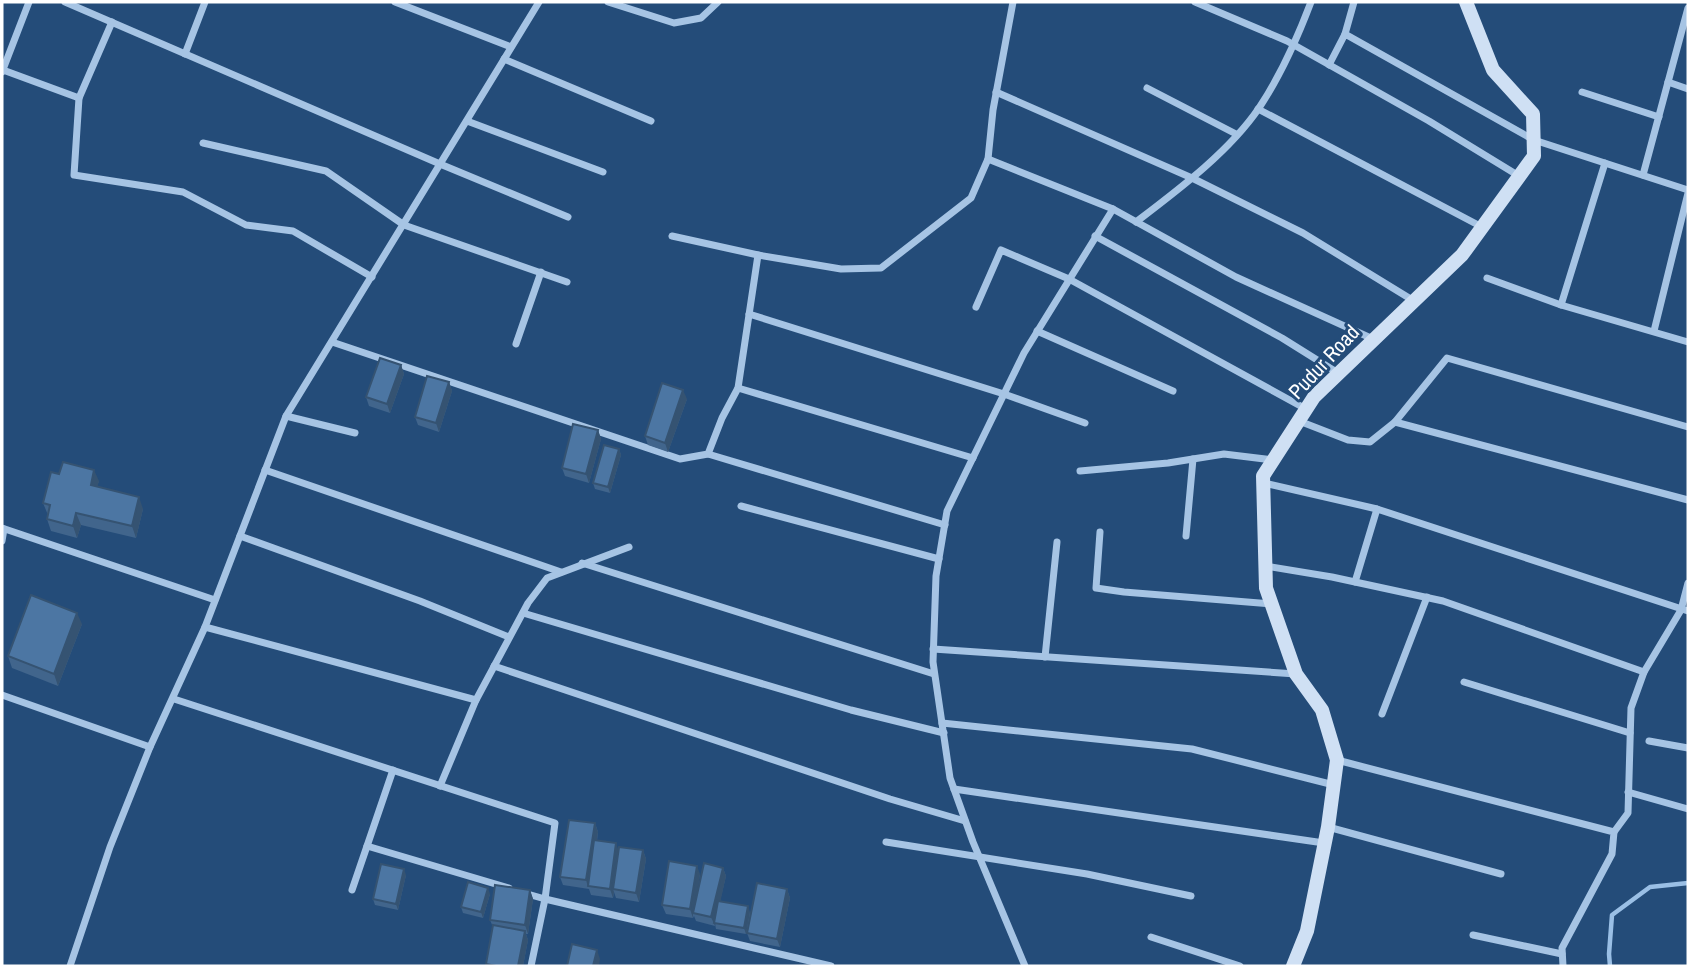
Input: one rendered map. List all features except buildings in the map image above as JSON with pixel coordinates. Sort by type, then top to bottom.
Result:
[{"type":"street","points":[[29,2],[2,71],[79,98]]},
{"type":"street","points":[[66,2],[568,217]]},
{"type":"street","points":[[185,54],[205,2]]},
{"type":"street","points":[[395,2],[511,47]]},
{"type":"street","points":[[70,966],[110,847],[150,747],[205,627],[286,416],[539,2]]},
{"type":"street","points":[[608,2],[674,23],[701,18],[718,2]]},
{"type":"street","points":[[672,236],[758,255],[841,269],[881,268],[971,198],[988,159],[996,92],[1013,2]]},
{"type":"street","points":[[1195,2],[1294,46],[1429,121],[1520,176]]},
{"type":"street","points":[[1136,222],[1211,162],[1258,110],[1294,46],[1311,2]]},
{"type":"street","points":[[1329,65],[1345,34],[1354,2]]},
{"type":"street","points":[[1466,2],[1493,70],[1533,114],[1534,140]]},
{"type":"street","points":[[1643,175],[1688,8]]},
{"type":"street","points":[[112,22],[79,98],[74,175],[183,192],[246,225],[293,231],[372,276]]},
{"type":"street","points":[[1345,34],[1534,140],[1688,191],[1654,331]]},
{"type":"street","points":[[504,59],[651,121]]},
{"type":"street","points":[[1668,82],[1688,89]]},
{"type":"street","points":[[1147,88],[1236,134]]},
{"type":"street","points":[[996,92],[1192,178],[1303,233],[1414,300]]},
{"type":"street","points":[[1582,92],[1659,117]]},
{"type":"street","points":[[1258,110],[1482,227]]},
{"type":"street","points":[[467,121],[603,172]]},
{"type":"street","name":"Pudur Road","points":[[1293,966],[1307,931],[1328,827],[1337,760],[1322,710],[1296,674],[1266,588],[1264,476],[1314,397],[1462,255],[1534,156],[1534,140]]},
{"type":"street","points":[[203,143],[326,171],[404,225],[566,282]]},
{"type":"street","points":[[988,159],[1113,209],[1236,277],[1374,340]]},
{"type":"street","points":[[1561,305],[1605,163]]},
{"type":"street","points":[[1025,966],[978,856],[954,789],[934,674],[939,559],[947,511],[1004,394],[1037,331],[1113,209]]},
{"type":"street","points":[[1095,236],[1282,338],[1338,373]]},
{"type":"street","points":[[976,307],[1001,250],[1069,279],[1348,440],[1370,442],[1395,422],[1447,358],[1688,427]]},
{"type":"street","points":[[708,454],[722,418],[738,388],[758,255]]},
{"type":"street","points":[[516,344],[541,272]]},
{"type":"street","points":[[1487,278],[1561,305],[1688,342]]},
{"type":"street","points":[[749,314],[1004,394],[1085,423]]},
{"type":"street","points":[[1037,331],[1173,391]]},
{"type":"street","points":[[332,342],[680,459],[708,454],[945,525]]},
{"type":"street","points":[[738,388],[973,458]]},
{"type":"street","points":[[286,416],[355,433]]},
{"type":"street","points":[[1395,422],[1688,500]]},
{"type":"street","points":[[1080,471],[1224,454],[1274,460]]},
{"type":"street","points":[[1186,536],[1193,459]]},
{"type":"street","points":[[265,470],[561,572]]},
{"type":"street","points":[[1264,483],[1377,509],[1684,610]]},
{"type":"street","points":[[741,506],[939,559]]},
{"type":"street","points":[[1355,582],[1377,509]]},
{"type":"street","points":[[2,541],[3,528],[215,600]]},
{"type":"street","points":[[1100,532],[1096,588],[1272,604]]},
{"type":"street","points":[[240,536],[420,601],[509,637]]},
{"type":"street","points":[[1045,657],[1057,542]]},
{"type":"street","points":[[440,786],[476,700],[509,637],[547,578],[629,547]]},
{"type":"street","points":[[582,563],[934,674]]},
{"type":"street","points":[[1265,566],[1443,601],[1644,672]]},
{"type":"street","points":[[1563,966],[1562,948],[1612,854],[1614,832],[1628,813],[1631,708],[1644,672],[1684,610],[1688,583]]},
{"type":"street","points":[[1382,714],[1427,597]]},
{"type":"street","points":[[523,613],[851,710],[944,733]]},
{"type":"street","points":[[205,627],[476,700]]},
{"type":"street","points":[[933,649],[1296,674]]},
{"type":"street","points":[[494,666],[891,799],[965,821]]},
{"type":"street","points":[[1464,682],[1630,733]]},
{"type":"street","points":[[2,695],[150,747]]},
{"type":"street","points":[[174,699],[555,823],[545,899],[531,966]]},
{"type":"street","points":[[942,723],[1192,749],[1334,785]]},
{"type":"street","points":[[1649,741],[1688,748]]},
{"type":"street","points":[[1337,760],[1614,832]]},
{"type":"street","points":[[352,890],[393,770]]},
{"type":"street","points":[[954,789],[1325,843]]},
{"type":"street","points":[[1628,792],[1688,808]]},
{"type":"street","points":[[1328,827],[1501,874]]},
{"type":"street","points":[[886,842],[1087,874],[1191,897]]},
{"type":"street","points":[[367,846],[545,899],[831,966]]},
{"type":"street","points":[[1473,935],[1562,954]]},
{"type":"street","points":[[1151,937],[1240,966]]},
{"type":"waterway","points":[[1610,966],[1612,915],[1650,887],[1688,883]]}]
